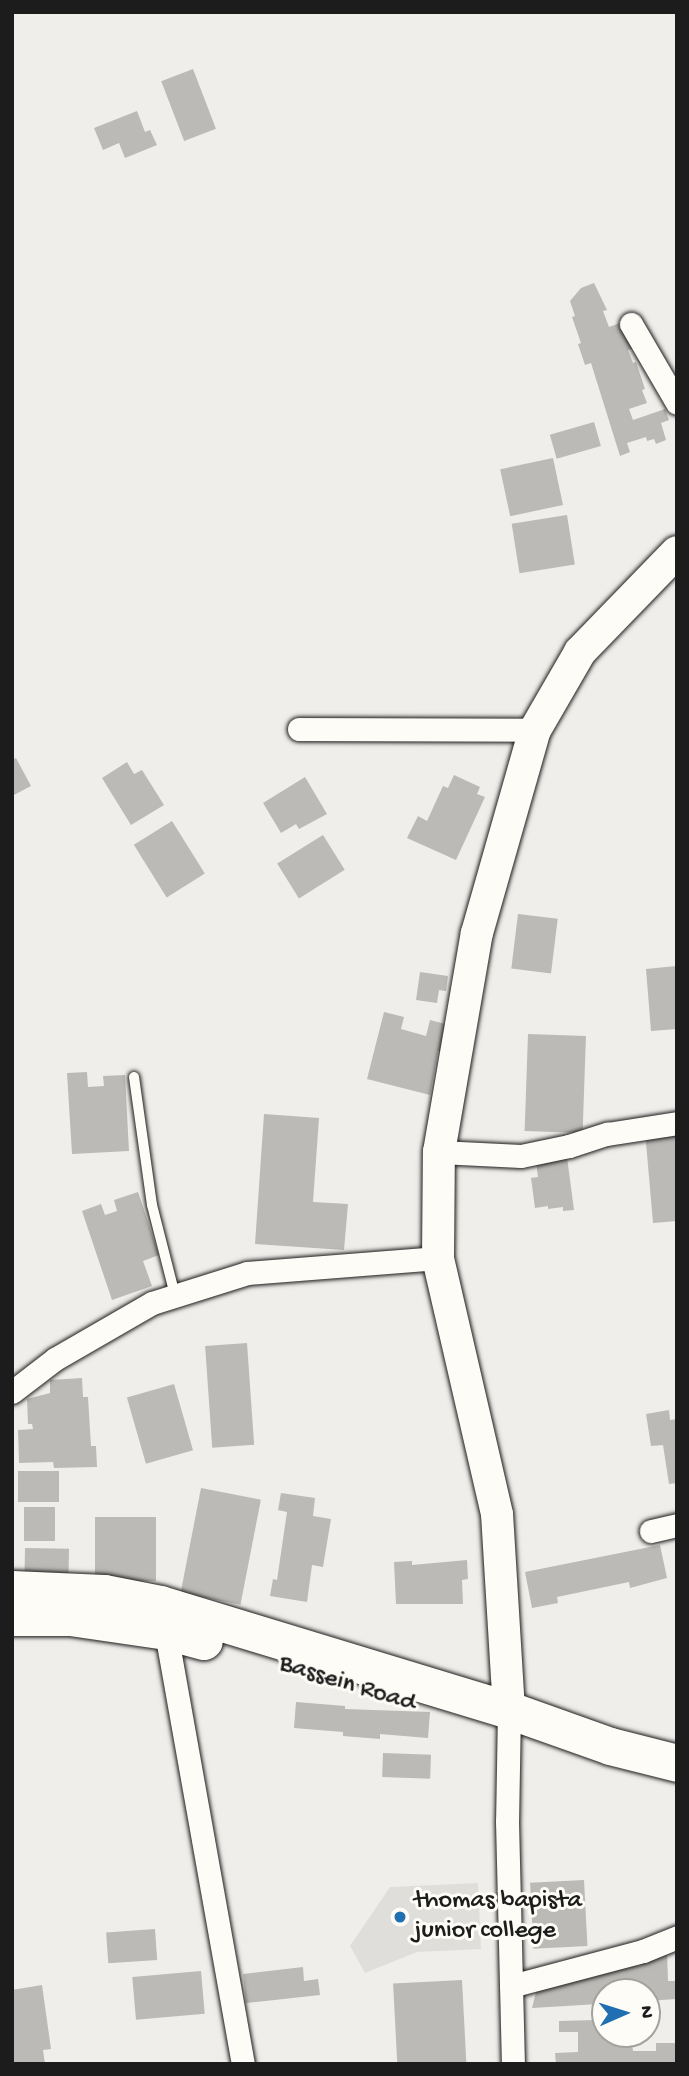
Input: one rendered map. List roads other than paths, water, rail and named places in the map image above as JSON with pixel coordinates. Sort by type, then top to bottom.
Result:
[{"type":"main road","points":[[509,1723],[497,1514],[438,1258],[439,1152],[477,933],[535,730],[580,652],[677,552]]},
{"type":"main road","points":[[12,1589],[104,1593],[163,1617],[509,1723],[677,1763]]},
{"type":"main road","points":[[12,1617],[163,1617]]},
{"type":"main road","points":[[509,1723],[581,1760],[677,1786]]},
{"type":"street","points":[[631,324],[677,403]]},
{"type":"street","points":[[299,729],[535,730]]},
{"type":"street","points":[[439,1152],[521,1156],[569,1146],[607,1134],[677,1123]]},
{"type":"street","points":[[12,1392],[54,1359],[152,1303],[175,1295],[247,1273],[438,1258]]},
{"type":"street","points":[[651,1531],[677,1525]]},
{"type":"street","points":[[163,1617],[243,2064]]},
{"type":"street","points":[[509,1723],[507,1821],[513,2064]]},
{"type":"street","points":[[511,1986],[643,1951],[677,1937]]},
{"type":"lane","points":[[134,1077],[152,1205],[175,1295]]},
{"type":"place","name":"thomas bapista junior college","points":[[400,1917]]}]
